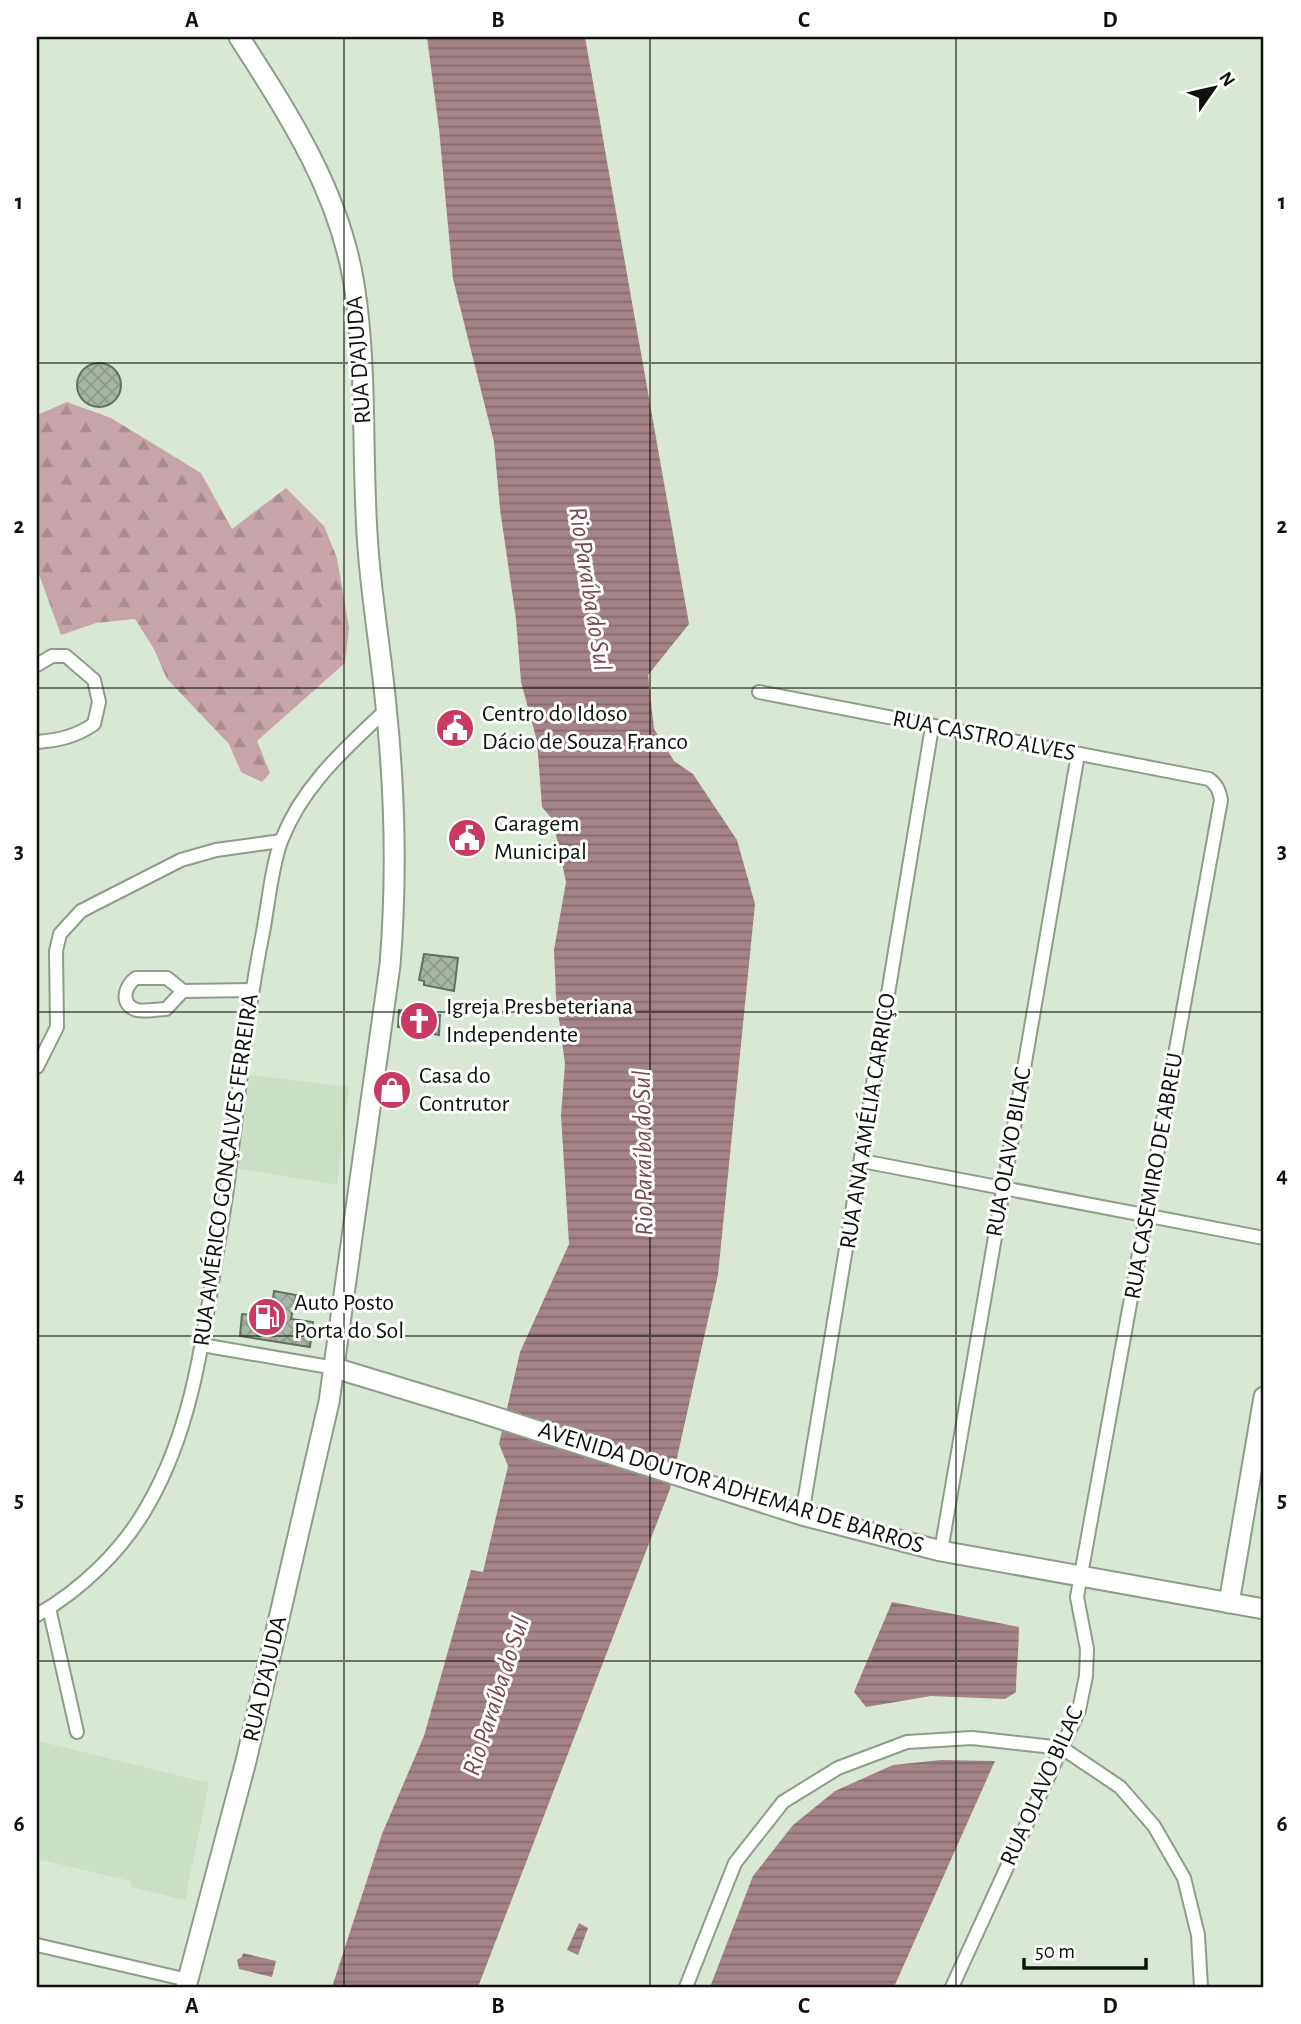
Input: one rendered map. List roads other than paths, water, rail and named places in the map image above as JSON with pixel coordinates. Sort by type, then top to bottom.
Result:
[{"type":"main road","name":"RUA D'AJUDA","points":[[187,1984],[246,1761],[335,1368],[391,952],[395,898],[395,839],[387,709],[368,548],[365,392],[354,282],[341,230],[320,176],[295,124],[239,37]]},
{"type":"main road","name":"AVENIDA DOUTOR ADHEMAR DE BARROS","points":[[335,1368],[802,1515],[941,1551],[1264,1609]]},
{"type":"main road","points":[[1229,1603],[1264,1397]]},
{"type":"street","points":[[37,665],[52,656],[66,656],[94,680],[99,702],[93,724],[81,733],[63,740],[37,742]]},
{"type":"street","name":"RUA CASTRO ALVES","points":[[759,692],[1209,779]]},
{"type":"street","name":"RUA AMÉRICO GONÇALVES FERREIRA","points":[[37,1615],[84,1582],[122,1542],[148,1506],[181,1430],[202,1345],[229,1177],[251,990],[281,841],[303,795],[331,762],[387,709]]},
{"type":"street","name":"RUA ANA AMÉLIA CARRIÇO","points":[[802,1515],[932,727]]},
{"type":"street","name":"RUA OLAVO BILAC","points":[[941,1551],[1078,754]]},
{"type":"street","name":"RUA CASEMIRO DE ABREU","points":[[1080,1576],[1221,800],[1215,783],[1209,779]]},
{"type":"street","points":[[37,1067],[57,1027],[56,951],[60,934],[81,911],[181,860],[216,850],[281,841]]},
{"type":"street","points":[[183,991],[251,990]]},
{"type":"street","points":[[862,1161],[1264,1238]]},
{"type":"street","name":"AVENIDA DOUTOR ADHEMAR DE BARROS","points":[[202,1345],[335,1368]]},
{"type":"street","name":"RUA OLAVO BILAC","points":[[952,1987],[1079,1710],[1086,1676],[1087,1649],[1077,1597],[1080,1576]]},
{"type":"street","points":[[49,1608],[76,1732]]},
{"type":"street","points":[[686,1987],[735,1863],[783,1802],[838,1768],[907,1742],[972,1738],[1062,1748],[1120,1787],[1154,1826],[1184,1878],[1198,1935],[1201,1987]]},
{"type":"street","points":[[37,1945],[187,1984]]},
{"type":"water","name":"Rio Paraíba do Sul","points":[[427,37],[585,37],[689,624],[648,675],[654,729],[674,761],[693,774],[737,840],[755,904],[718,1275],[670,1489],[478,1987],[332,1987],[382,1834],[424,1736],[471,1570],[483,1572],[508,1466],[499,1444],[520,1352],[569,1244],[561,1115],[565,1064],[556,997],[554,950],[566,882],[553,820],[542,807],[537,741],[521,682],[494,442],[453,279],[439,129]]},
{"type":"water","points":[[892,1602],[1019,1627],[1016,1692],[1005,1699],[931,1696],[866,1707],[854,1692]]},
{"type":"water","points":[[941,1760],[995,1761],[894,1987],[710,1987],[753,1876],[793,1825],[835,1791],[893,1765]]},
{"type":"water","points":[[579,1923],[588,1928],[578,1955],[567,1950]]},
{"type":"water","points":[[243,1953],[276,1961],[272,1977],[239,1969],[237,1960]]},
{"type":"place","name":"Centro do Idoso Dácio de Souza Franco","points":[[455,728]]},
{"type":"place","name":"Garagem Municipal","points":[[467,838]]},
{"type":"place","name":"Igreja Presbeteriana Independente","points":[[419,1021]]},
{"type":"place","name":"Casa do Contrutor","points":[[392,1090]]},
{"type":"place","name":"Auto Posto Porta do Sol","points":[[267,1317]]}]
